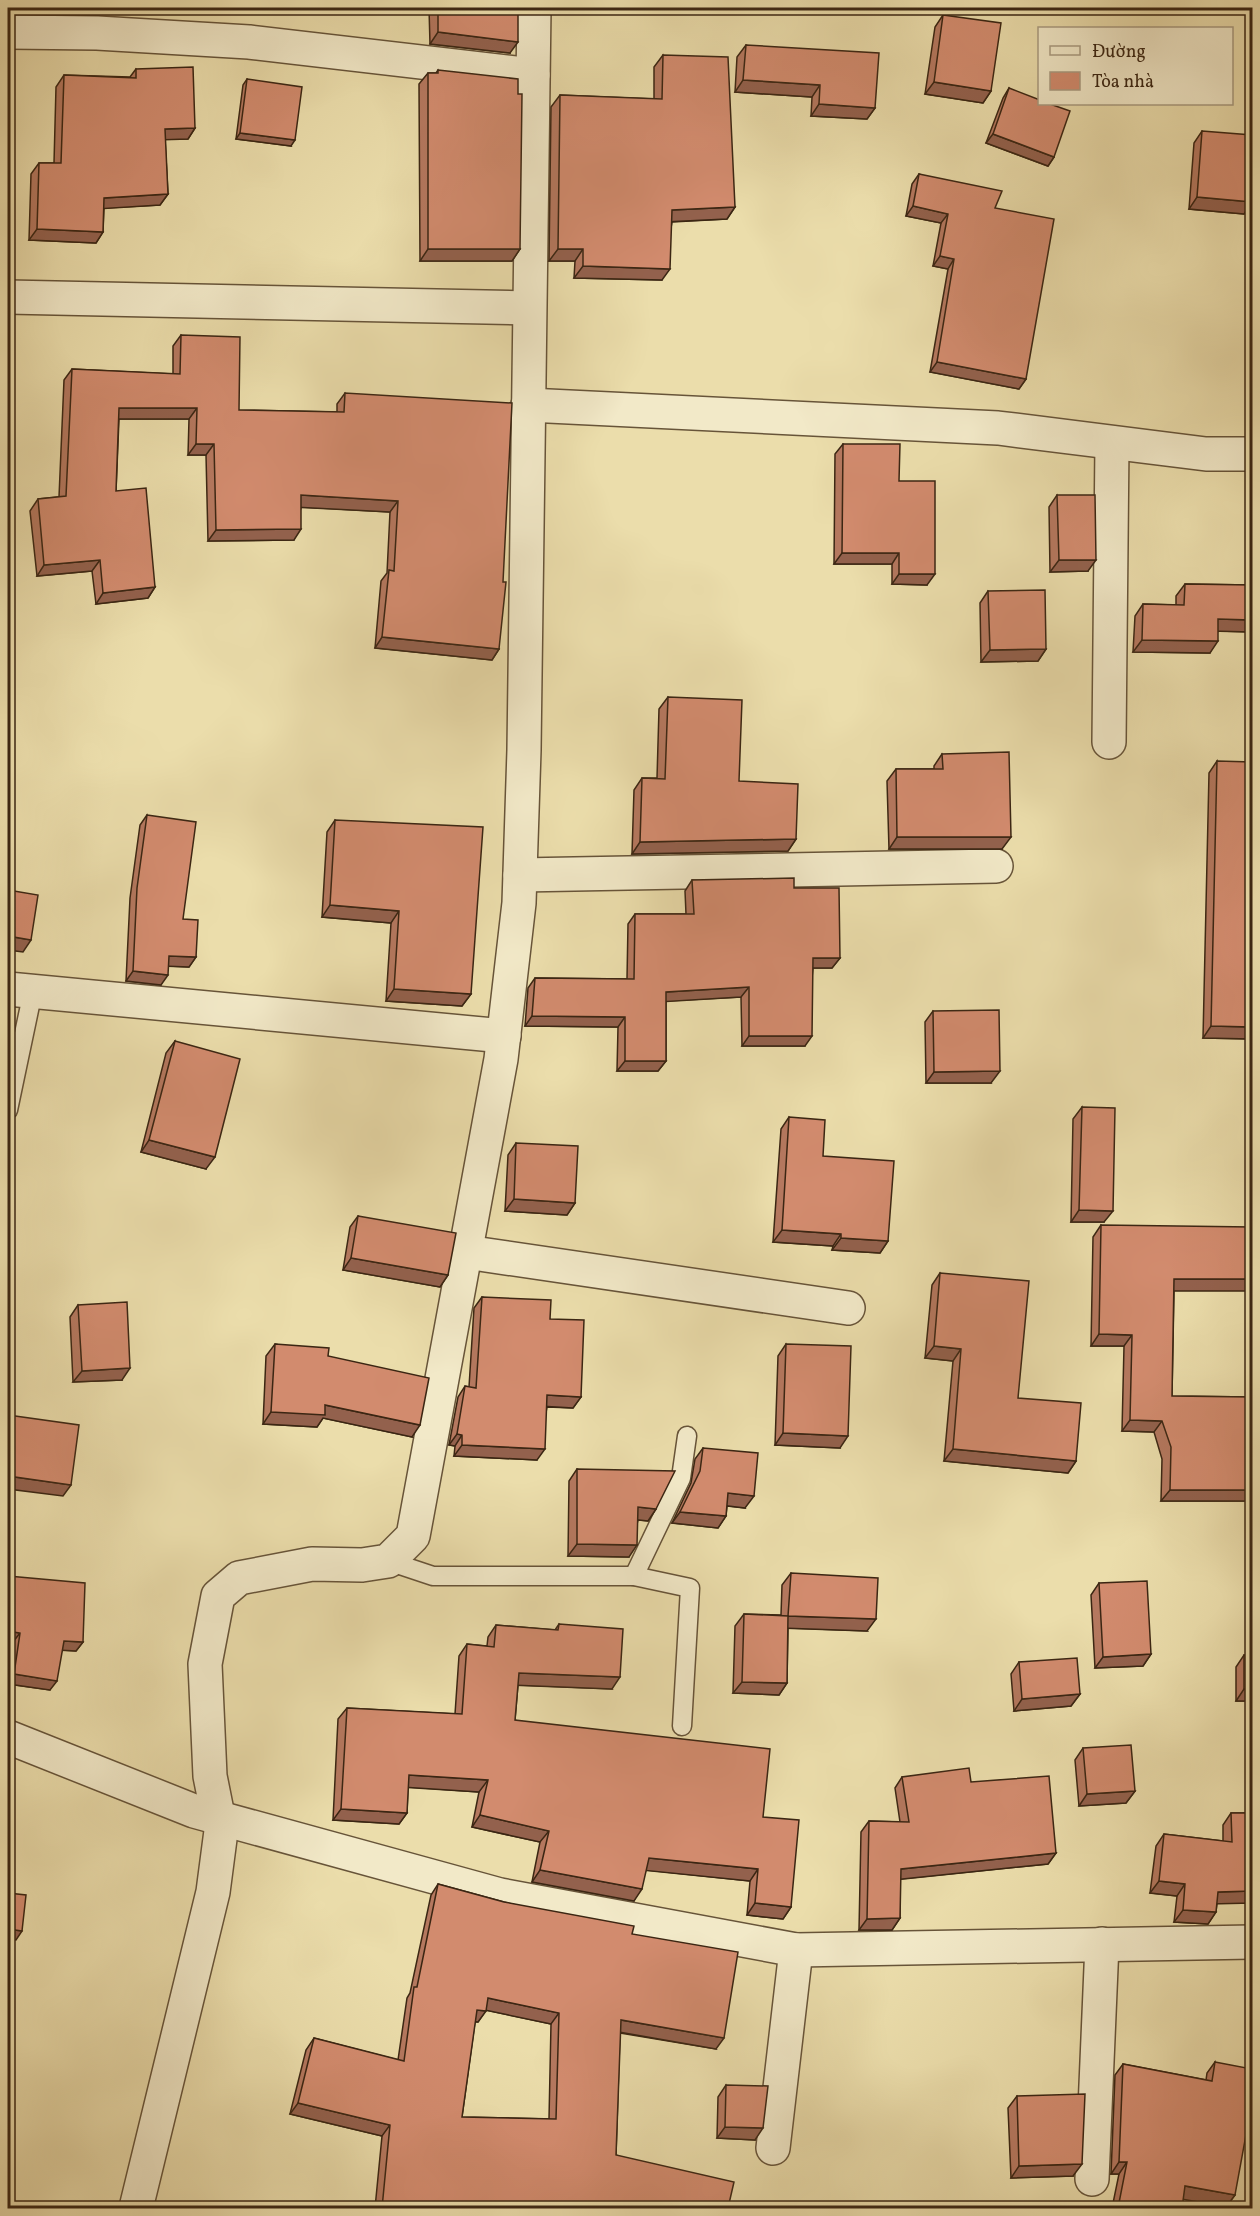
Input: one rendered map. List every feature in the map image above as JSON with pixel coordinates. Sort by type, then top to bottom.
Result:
[{"type":"street","points":[[136,2208],[213,1892],[221,1831],[210,1776],[205,1664],[219,1596],[239,1578],[312,1564],[362,1565],[388,1560],[413,1536],[466,1252],[504,1036],[520,875],[524,750],[534,8]]},
{"type":"street","points":[[8,32],[97,33],[249,42],[533,75]]},
{"type":"street","points":[[8,297],[529,308]]},
{"type":"street","points":[[528,405],[998,428],[1206,454],[1252,454]]},
{"type":"street","points":[[1109,742],[1112,443]]},
{"type":"street","points":[[520,875],[996,866]]},
{"type":"street","points":[[20,990],[504,1036]]},
{"type":"street","points":[[466,1252],[848,1308]]},
{"type":"street","points":[[8,1737],[194,1811],[500,1895],[796,1950],[1252,1942]]},
{"type":"street","points":[[1092,2180],[1102,1944]]},
{"type":"street","points":[[773,2148],[796,1950]]},
{"type":"lane","points":[[8,1110],[20,990]]},
{"type":"lane","points":[[634,1576],[681,1478],[687,1436]]},
{"type":"lane","points":[[388,1560],[433,1576],[634,1576],[690,1588],[682,1726]]},
{"type":"building","points":[[438,8],[494,8],[494,11],[518,11],[518,42],[438,32]]},
{"type":"building","points":[[943,15],[1001,23],[991,91],[934,82]]},
{"type":"building","points":[[746,45],[879,53],[875,108],[819,104],[820,85],[743,80]]},
{"type":"building","points":[[663,55],[728,57],[735,207],[672,210],[670,269],[583,266],[583,249],[558,249],[560,95],[662,99]]},
{"type":"building","points":[[193,67],[195,128],[165,129],[168,194],[104,198],[103,232],[37,229],[39,163],[61,163],[64,75],[136,78],[136,69]]},
{"type":"building","points":[[438,70],[518,79],[518,94],[522,94],[520,249],[428,249],[428,73],[438,73]]},
{"type":"building","points":[[247,79],[302,87],[295,140],[240,133]]},
{"type":"building","points":[[1009,88],[1038,99],[1038,105],[1053,105],[1070,111],[1054,157],[993,134]]},
{"type":"building","points":[[1202,131],[1252,135],[1252,202],[1197,197]]},
{"type":"building","points":[[919,174],[1002,191],[995,208],[1054,219],[1026,379],[937,362],[954,259],[940,256],[948,214],[913,206]]},
{"type":"building","points":[[181,335],[240,337],[239,410],[344,412],[345,393],[512,403],[503,582],[506,582],[499,649],[382,637],[389,570],[394,571],[398,501],[301,495],[301,529],[216,530],[214,444],[196,444],[197,408],[119,408],[116,491],[146,488],[155,587],[103,593],[100,560],[44,565],[38,499],[66,496],[72,369],[180,374]]},
{"type":"building","points":[[843,444],[900,444],[899,481],[935,481],[935,574],[899,574],[899,553],[842,553]]},
{"type":"building","points":[[1057,495],[1095,495],[1096,560],[1059,560]]},
{"type":"building","points":[[1185,584],[1252,585],[1252,620],[1218,619],[1218,641],[1142,640],[1143,604],[1184,605]]},
{"type":"building","points":[[1045,590],[1046,649],[990,650],[988,591]]},
{"type":"building","points":[[668,697],[742,700],[739,781],[798,784],[796,839],[640,842],[642,778],[665,779]]},
{"type":"building","points":[[1009,752],[1011,837],[897,837],[896,769],[943,769],[942,754]]},
{"type":"building","points":[[1217,761],[1252,762],[1252,1027],[1211,1026]]},
{"type":"building","points":[[147,815],[196,822],[183,919],[198,920],[196,957],[169,956],[168,975],[133,971],[137,888]]},
{"type":"building","points":[[335,820],[483,827],[471,994],[394,989],[399,911],[330,905]]},
{"type":"building","points":[[794,878],[794,888],[839,888],[840,958],[813,958],[812,1036],[749,1036],[749,987],[666,992],[666,1061],[625,1061],[625,1017],[532,1016],[535,978],[634,979],[635,914],[694,914],[692,880]]},
{"type":"building","points":[[8,890],[38,895],[31,940],[8,936]]},
{"type":"building","points":[[999,1010],[1000,1071],[934,1072],[933,1011]]},
{"type":"building","points":[[175,1041],[240,1059],[215,1157],[149,1140]]},
{"type":"building","points":[[1082,1107],[1115,1108],[1113,1211],[1079,1210]]},
{"type":"building","points":[[789,1117],[825,1120],[823,1156],[894,1161],[888,1241],[841,1238],[841,1234],[782,1230]]},
{"type":"building","points":[[516,1143],[578,1146],[575,1203],[514,1199]]},
{"type":"building","points":[[358,1216],[456,1233],[448,1275],[351,1258]]},
{"type":"building","points":[[1101,1225],[1252,1227],[1252,1279],[1174,1279],[1172,1396],[1252,1397],[1252,1490],[1170,1490],[1171,1447],[1162,1421],[1130,1420],[1132,1335],[1099,1334]]},
{"type":"building","points":[[940,1273],[1029,1281],[1018,1398],[1081,1403],[1076,1461],[953,1449],[961,1349],[934,1346]]},
{"type":"building","points":[[482,1297],[551,1300],[550,1319],[584,1320],[581,1397],[547,1395],[545,1449],[462,1445],[462,1435],[457,1434],[465,1386],[476,1388]]},
{"type":"building","points":[[127,1302],[130,1368],[82,1371],[78,1305]]},
{"type":"building","points":[[275,1344],[329,1348],[328,1356],[429,1378],[420,1425],[325,1405],[325,1415],[271,1412]]},
{"type":"building","points":[[786,1344],[851,1346],[848,1436],[783,1433]]},
{"type":"building","points":[[8,1415],[79,1425],[71,1485],[8,1476]]},
{"type":"building","points":[[703,1448],[758,1453],[754,1496],[728,1493],[726,1516],[680,1512],[700,1471]]},
{"type":"building","points":[[577,1469],[675,1471],[656,1509],[638,1507],[637,1545],[577,1544]]},
{"type":"building","points":[[791,1573],[878,1578],[876,1619],[788,1616]]},
{"type":"building","points":[[8,1576],[85,1583],[83,1642],[64,1641],[57,1681],[14,1674],[20,1633],[8,1631]]},
{"type":"building","points":[[1147,1581],[1151,1654],[1103,1657],[1099,1583]]},
{"type":"building","points":[[744,1614],[788,1616],[787,1683],[742,1682]]},
{"type":"building","points":[[559,1624],[623,1629],[620,1677],[519,1673],[515,1720],[770,1749],[763,1817],[799,1820],[791,1907],[755,1903],[758,1869],[649,1858],[642,1889],[540,1870],[549,1831],[480,1815],[488,1780],[409,1775],[407,1813],[341,1809],[347,1708],[462,1714],[467,1644],[494,1647],[496,1625],[558,1630]]},
{"type":"building","points":[[1244,1655],[1252,1656],[1252,1689],[1244,1689]]},
{"type":"building","points":[[1077,1658],[1080,1694],[1022,1699],[1019,1662]]},
{"type":"building","points":[[1131,1745],[1135,1791],[1087,1794],[1083,1748]]},
{"type":"building","points":[[969,1768],[971,1782],[1049,1776],[1056,1853],[901,1869],[900,1918],[867,1919],[869,1821],[909,1822],[902,1777]]},
{"type":"building","points":[[1231,1813],[1252,1813],[1252,1891],[1218,1892],[1216,1912],[1183,1910],[1185,1884],[1159,1881],[1164,1834],[1232,1842]]},
{"type":"building","points":[[438,1884],[504,1902],[634,1926],[632,1934],[738,1952],[724,2038],[621,2020],[616,2155],[734,2182],[728,2208],[382,2208],[390,2125],[298,2103],[314,2038],[404,2061],[414,1987],[417,1987]],"holes":[[[488,1998],[559,2013],[556,2119],[462,2117],[477,2010],[486,2011]]]},
{"type":"building","points":[[8,1893],[26,1895],[22,1931],[8,1929]]},
{"type":"building","points":[[1215,2062],[1252,2069],[1252,2102],[1235,2195],[1185,2186],[1182,2208],[1118,2208],[1127,2162],[1119,2162],[1123,2064],[1212,2081]]},
{"type":"building","points":[[726,2085],[768,2086],[763,2128],[725,2127]]},
{"type":"building","points":[[1085,2094],[1082,2164],[1019,2166],[1017,2096]]}]
